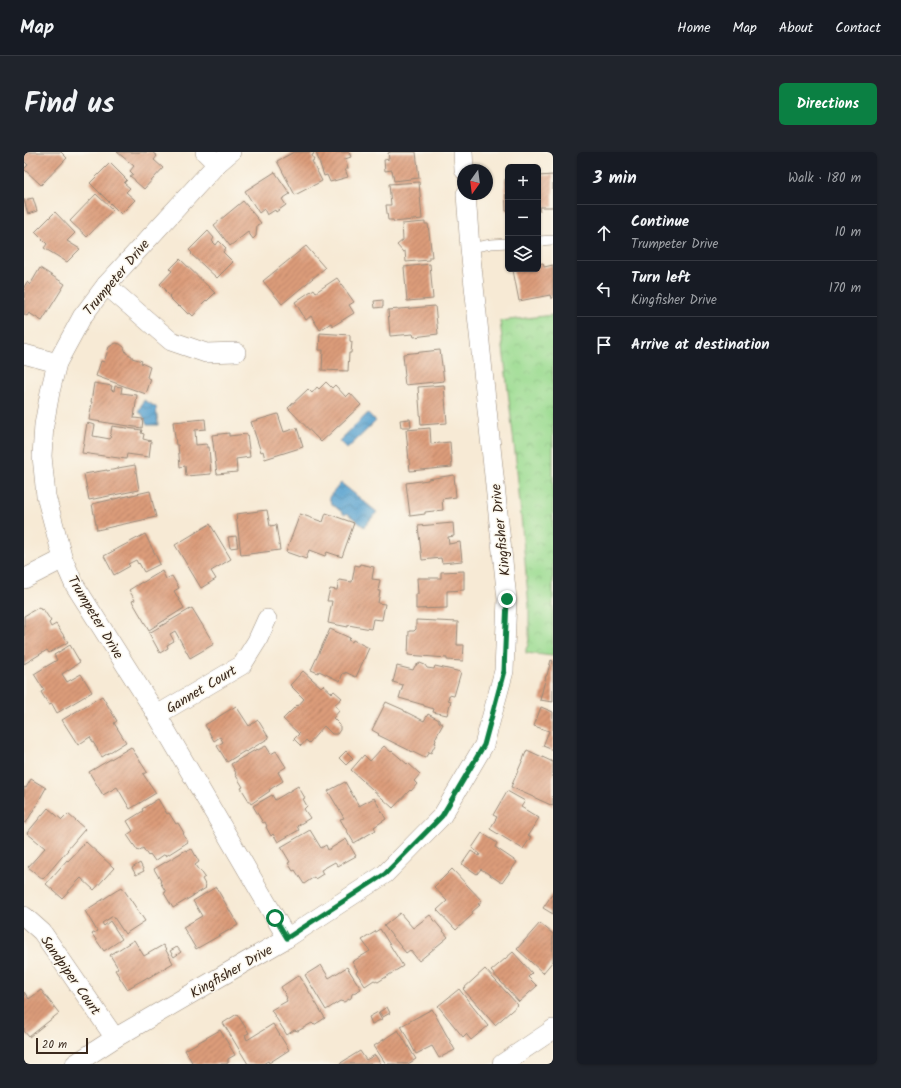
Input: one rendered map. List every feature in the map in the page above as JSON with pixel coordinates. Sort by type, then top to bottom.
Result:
[{"type":"street","name":"Trumpeter Drive","points":[[231,152],[211,158],[106,285],[82,317],[57,363],[44,425],[42,456],[46,496],[63,559],[74,584],[157,715],[287,938]]},
{"type":"street","points":[[463,152],[464,164]]},
{"type":"street","name":"Kingfisher Drive","points":[[75,1064],[115,1038],[287,938],[385,874],[442,816],[484,745],[504,671],[507,599],[470,248],[466,200]]},
{"type":"street","points":[[106,285],[171,341],[206,353],[236,352]]},
{"type":"street","points":[[24,354],[57,363]]},
{"type":"street","points":[[24,579],[63,559]]},
{"type":"street","name":"Gannet Court","points":[[157,715],[242,664],[257,641],[267,619]]},
{"type":"street","name":"Sandpiper Court","points":[[24,916],[42,932],[115,1038]]},
{"type":"street","points":[[502,1064],[552,1031]]},
{"type":"lane","points":[[541,241],[553,240]]},
{"type":"lane","points":[[470,248],[505,243]]},
{"type":"green space","points":[[553,315],[553,656],[526,653],[529,639],[529,608],[517,470],[500,321]]},
{"type":"water","points":[[144,400],[156,407],[158,425],[147,425],[142,414],[138,412]]},
{"type":"water","points":[[368,413],[376,421],[347,449],[339,441]]},
{"type":"water","points":[[341,483],[377,512],[364,527],[347,513],[345,515],[331,503],[329,497]]},
{"type":"building","points":[[24,152],[61,152],[67,158],[41,185],[24,169],[28,165],[24,161]]},
{"type":"building","points":[[117,152],[152,152],[157,156],[154,160],[163,168],[144,189],[130,176],[133,174],[130,171],[134,166]]},
{"type":"building","points":[[294,152],[313,152],[314,154],[312,155],[314,160],[312,161],[322,181],[295,195],[277,161]]},
{"type":"building","points":[[316,152],[349,152],[351,157],[345,159],[348,169],[345,169],[348,177],[330,182],[327,175],[324,176]]},
{"type":"building","points":[[416,152],[419,178],[394,181],[392,170],[385,171],[384,160],[389,159],[388,153]]},
{"type":"building","points":[[110,163],[127,180],[124,183],[130,188],[126,192],[135,200],[121,214],[90,183]]},
{"type":"building","points":[[275,172],[290,194],[282,199],[286,205],[276,212],[275,210],[267,215],[264,209],[259,213],[245,191]]},
{"type":"building","points":[[553,175],[553,207],[541,207],[541,176]]},
{"type":"building","points":[[419,182],[422,219],[394,222],[393,220],[388,220],[386,205],[391,205],[389,184]]},
{"type":"building","points":[[96,194],[113,210],[87,237],[70,221]]},
{"type":"building","points":[[33,198],[37,211],[28,214],[24,200]]},
{"type":"building","points":[[243,201],[261,223],[257,225],[256,236],[253,239],[248,232],[230,246],[214,225]]},
{"type":"building","points":[[55,212],[75,233],[67,241],[80,249],[67,262],[44,248],[47,244],[35,232]]},
{"type":"building","points":[[425,222],[425,224],[428,224],[432,257],[429,257],[429,260],[406,262],[405,251],[403,252],[397,245],[403,240],[402,224]]},
{"type":"building","points":[[208,231],[214,238],[212,241],[216,245],[219,241],[226,248],[223,252],[233,262],[217,278],[191,254],[192,253],[189,250]]},
{"type":"building","points":[[306,246],[325,268],[282,304],[263,281]]},
{"type":"building","points":[[180,259],[215,293],[202,304],[203,305],[193,316],[190,313],[188,314],[180,306],[179,307],[169,297],[170,296],[165,291],[166,290],[160,284],[172,271],[170,269]]},
{"type":"building","points":[[541,263],[543,263],[544,267],[553,265],[553,298],[551,298],[550,295],[519,301],[513,272],[541,272]]},
{"type":"building","points":[[430,264],[433,299],[407,301],[404,267]]},
{"type":"building","points":[[40,268],[65,284],[42,321],[29,313],[27,316],[24,314],[24,287],[27,282],[30,285]]},
{"type":"building","points":[[337,278],[354,302],[349,305],[354,313],[333,326],[331,323],[320,330],[311,316],[306,320],[295,302],[314,289],[316,292]]},
{"type":"building","points":[[383,300],[383,307],[375,308],[374,301]]},
{"type":"building","points":[[435,306],[438,334],[414,337],[413,334],[390,336],[388,310]]},
{"type":"building","points":[[320,333],[350,335],[350,341],[352,342],[351,353],[349,353],[348,371],[322,370],[323,350],[319,350]]},
{"type":"building","points":[[116,343],[124,347],[126,353],[132,356],[132,358],[142,361],[141,363],[150,367],[147,377],[151,379],[146,394],[96,376],[101,361],[104,362],[109,347]]},
{"type":"building","points":[[440,350],[444,381],[405,385],[403,354]]},
{"type":"building","points":[[326,382],[332,388],[335,385],[346,397],[350,393],[361,405],[321,442],[288,408],[308,389],[312,393],[317,387],[319,389]]},
{"type":"building","points":[[94,383],[112,386],[111,390],[114,391],[115,386],[122,387],[121,393],[137,395],[134,418],[143,419],[142,428],[89,420]]},
{"type":"building","points":[[444,385],[447,423],[421,425],[418,387]]},
{"type":"building","points":[[278,414],[284,432],[297,428],[303,447],[265,459],[263,451],[261,452],[251,422]]},
{"type":"building","points":[[205,419],[206,429],[195,430],[196,445],[207,444],[207,447],[209,447],[211,474],[186,476],[185,466],[180,467],[178,445],[176,445],[173,422]]},
{"type":"building","points":[[410,419],[411,427],[401,427],[400,420]]},
{"type":"building","points":[[87,423],[95,425],[93,436],[110,439],[112,426],[142,430],[141,433],[144,434],[143,439],[151,441],[149,457],[127,454],[126,459],[82,453]]},
{"type":"building","points":[[430,428],[431,444],[450,442],[452,467],[410,471],[406,430]]},
{"type":"building","points":[[229,433],[229,436],[247,434],[250,457],[236,459],[237,472],[217,474],[212,435]]},
{"type":"building","points":[[135,465],[139,490],[89,500],[84,474]]},
{"type":"building","points":[[454,475],[456,497],[442,499],[443,510],[425,512],[425,514],[410,516],[406,483]]},
{"type":"building","points":[[150,491],[156,517],[97,530],[92,504]]},
{"type":"building","points":[[267,510],[270,526],[276,525],[280,550],[241,555],[236,514]]},
{"type":"building","points":[[326,513],[354,523],[342,557],[327,552],[325,556],[309,550],[306,559],[286,552],[300,514],[323,522]]},
{"type":"building","points":[[453,523],[454,536],[448,537],[449,544],[460,542],[462,561],[442,563],[441,558],[422,560],[418,526]]},
{"type":"building","points":[[210,524],[231,559],[211,571],[216,579],[201,588],[175,545]]},
{"type":"building","points":[[145,534],[160,564],[144,572],[136,560],[128,564],[130,566],[114,575],[104,556]]},
{"type":"building","points":[[236,536],[238,547],[230,548],[228,537]]},
{"type":"building","points":[[360,564],[374,567],[372,579],[380,580],[378,603],[385,604],[382,620],[373,619],[371,629],[328,623],[332,601],[327,601],[330,589],[337,590],[339,580],[352,582],[355,565],[359,566]]},
{"type":"building","points":[[162,571],[166,579],[172,576],[179,588],[174,591],[184,608],[149,630],[132,601],[135,600],[129,590]]},
{"type":"building","points":[[464,571],[464,590],[447,591],[447,608],[416,609],[416,594],[418,594],[417,578],[441,578],[441,572]]},
{"type":"building","points":[[39,607],[41,610],[43,609],[51,621],[49,623],[51,627],[56,624],[68,642],[49,653],[47,650],[24,664],[24,616]]},
{"type":"building","points":[[192,608],[214,644],[190,658],[175,631],[170,634],[174,641],[167,645],[168,648],[160,653],[149,633]]},
{"type":"building","points":[[416,620],[458,622],[457,645],[464,645],[463,661],[447,660],[447,658],[408,655],[409,631],[414,631],[416,629]]},
{"type":"building","points":[[330,629],[350,638],[348,640],[352,642],[353,640],[369,648],[356,677],[345,672],[345,674],[343,673],[340,681],[319,671],[318,673],[311,670]]},
{"type":"building","points":[[70,645],[80,662],[62,674],[67,682],[81,674],[92,692],[57,713],[52,704],[49,705],[41,692],[44,690],[34,674],[57,660],[54,655]]},
{"type":"building","points":[[551,660],[553,661],[553,702],[540,700]]},
{"type":"building","points":[[420,663],[425,665],[427,668],[434,669],[435,666],[461,672],[454,696],[449,695],[448,700],[451,701],[447,715],[433,712],[434,709],[399,698],[403,685],[393,682],[397,666],[413,670],[415,666]]},
{"type":"building","points":[[303,671],[321,687],[323,685],[332,693],[334,691],[342,698],[334,705],[340,710],[333,718],[340,725],[340,730],[337,734],[332,734],[324,726],[309,743],[306,740],[301,746],[294,739],[299,734],[283,719],[304,699],[290,685]]},
{"type":"building","points":[[102,696],[117,721],[114,723],[126,742],[102,757],[90,737],[78,745],[62,720]]},
{"type":"building","points":[[386,702],[424,721],[428,714],[443,724],[435,739],[436,743],[431,753],[429,752],[425,758],[378,735],[379,734],[372,730]]},
{"type":"building","points":[[236,706],[249,726],[258,720],[269,738],[227,762],[217,746],[223,742],[220,737],[214,741],[205,725]]},
{"type":"building","points":[[541,707],[553,712],[553,750],[543,746],[549,731],[534,726]]},
{"type":"building","points":[[266,746],[271,754],[276,751],[286,767],[278,772],[283,781],[251,804],[241,788],[243,787],[231,764],[257,749],[258,750]]},
{"type":"building","points":[[384,746],[407,764],[408,763],[420,774],[414,781],[417,784],[393,808],[351,770],[364,755],[370,761]]},
{"type":"building","points":[[131,747],[147,772],[143,774],[156,793],[130,809],[117,787],[103,795],[89,772]]},
{"type":"building","points":[[527,750],[553,762],[553,806],[511,787]]},
{"type":"building","points":[[346,751],[353,758],[346,765],[339,758]]},
{"type":"building","points":[[31,779],[46,788],[26,823],[24,822],[24,787],[26,788]]},
{"type":"building","points":[[345,782],[359,806],[374,798],[386,819],[374,827],[376,830],[354,843],[340,819],[344,818],[328,791]]},
{"type":"building","points":[[298,786],[305,798],[303,799],[307,806],[304,809],[310,818],[297,826],[299,830],[278,842],[273,834],[271,836],[265,822],[263,823],[253,806],[272,795],[275,800]]},
{"type":"building","points":[[507,791],[525,801],[521,807],[539,818],[528,835],[531,837],[523,849],[490,829],[497,817],[493,815]]},
{"type":"building","points":[[158,799],[167,814],[169,813],[176,824],[178,823],[188,842],[155,861],[150,854],[148,856],[143,848],[138,851],[127,835],[133,831],[127,821]]},
{"type":"building","points":[[48,808],[62,820],[68,814],[85,829],[43,879],[28,867],[45,848],[27,833]]},
{"type":"building","points":[[310,830],[321,848],[326,845],[328,850],[346,839],[356,856],[338,866],[335,862],[321,870],[323,874],[315,879],[314,877],[304,884],[295,870],[293,871],[288,863],[290,862],[281,847]]},
{"type":"building","points":[[482,833],[497,843],[495,847],[517,862],[502,883],[481,869],[477,874],[462,864],[471,851],[479,856],[480,854],[472,848]]},
{"type":"building","points":[[86,842],[114,868],[94,890],[81,878],[62,898],[46,884],[67,860],[68,861]]},
{"type":"building","points":[[192,849],[199,862],[195,865],[205,877],[202,879],[206,888],[173,908],[164,893],[166,892],[154,869],[186,850]]},
{"type":"building","points":[[140,863],[144,871],[136,875],[132,868]]},
{"type":"building","points":[[452,869],[482,901],[478,904],[480,905],[472,912],[473,914],[456,930],[437,910],[447,901],[434,887]]},
{"type":"building","points":[[122,887],[145,921],[125,934],[113,916],[102,923],[104,926],[110,921],[122,939],[104,951],[92,934],[97,931],[85,911]]},
{"type":"building","points":[[216,887],[238,925],[196,949],[183,927],[202,916],[193,901]]},
{"type":"building","points":[[553,893],[553,914],[543,908]]},
{"type":"building","points":[[400,913],[413,928],[430,915],[448,937],[419,961],[410,950],[406,953],[384,926]]},
{"type":"building","points":[[540,923],[553,934],[553,961],[543,973],[517,949]]},
{"type":"building","points":[[380,929],[403,966],[378,982],[374,980],[365,986],[356,972],[358,971],[352,962],[370,951],[362,940]]},
{"type":"building","points":[[134,940],[144,956],[163,945],[173,963],[127,989],[115,970],[118,968],[110,955]]},
{"type":"building","points":[[177,947],[181,952],[174,957],[170,951]]},
{"type":"building","points":[[513,952],[532,973],[528,977],[537,986],[519,1002],[491,971]]},
{"type":"building","points":[[321,965],[329,978],[347,967],[361,989],[352,994],[351,998],[344,1002],[340,1001],[326,1010],[305,975]]},
{"type":"building","points":[[485,969],[518,1005],[495,1025],[463,989]]},
{"type":"building","points":[[299,975],[325,1018],[314,1025],[312,1023],[298,1031],[294,1030],[287,1035],[271,1010],[287,1001],[281,987]]},
{"type":"building","points":[[459,989],[488,1026],[471,1040],[466,1034],[463,1037],[438,1006]]},
{"type":"building","points":[[41,990],[59,1013],[29,1037],[24,1031],[24,992],[29,999]]},
{"type":"building","points":[[387,1007],[390,1013],[383,1017],[379,1012]]},
{"type":"building","points":[[432,1009],[455,1050],[439,1058],[432,1046],[416,1054],[401,1026]]},
{"type":"building","points":[[378,1012],[382,1019],[372,1024],[369,1017]]},
{"type":"building","points":[[237,1014],[249,1033],[245,1035],[247,1040],[273,1024],[289,1050],[269,1063],[268,1061],[263,1064],[248,1064],[223,1023]]},
{"type":"building","points":[[220,1030],[235,1055],[228,1059],[228,1063],[226,1064],[193,1064],[185,1050]]},
{"type":"building","points":[[398,1030],[416,1059],[408,1064],[386,1064],[374,1046]]},
{"type":"building","points":[[360,1051],[366,1060],[375,1055],[381,1064],[339,1064]]},
{"type":"route","points":[[275,918],[287,938],[385,874],[442,816],[484,745],[504,671],[507,599]]}]
